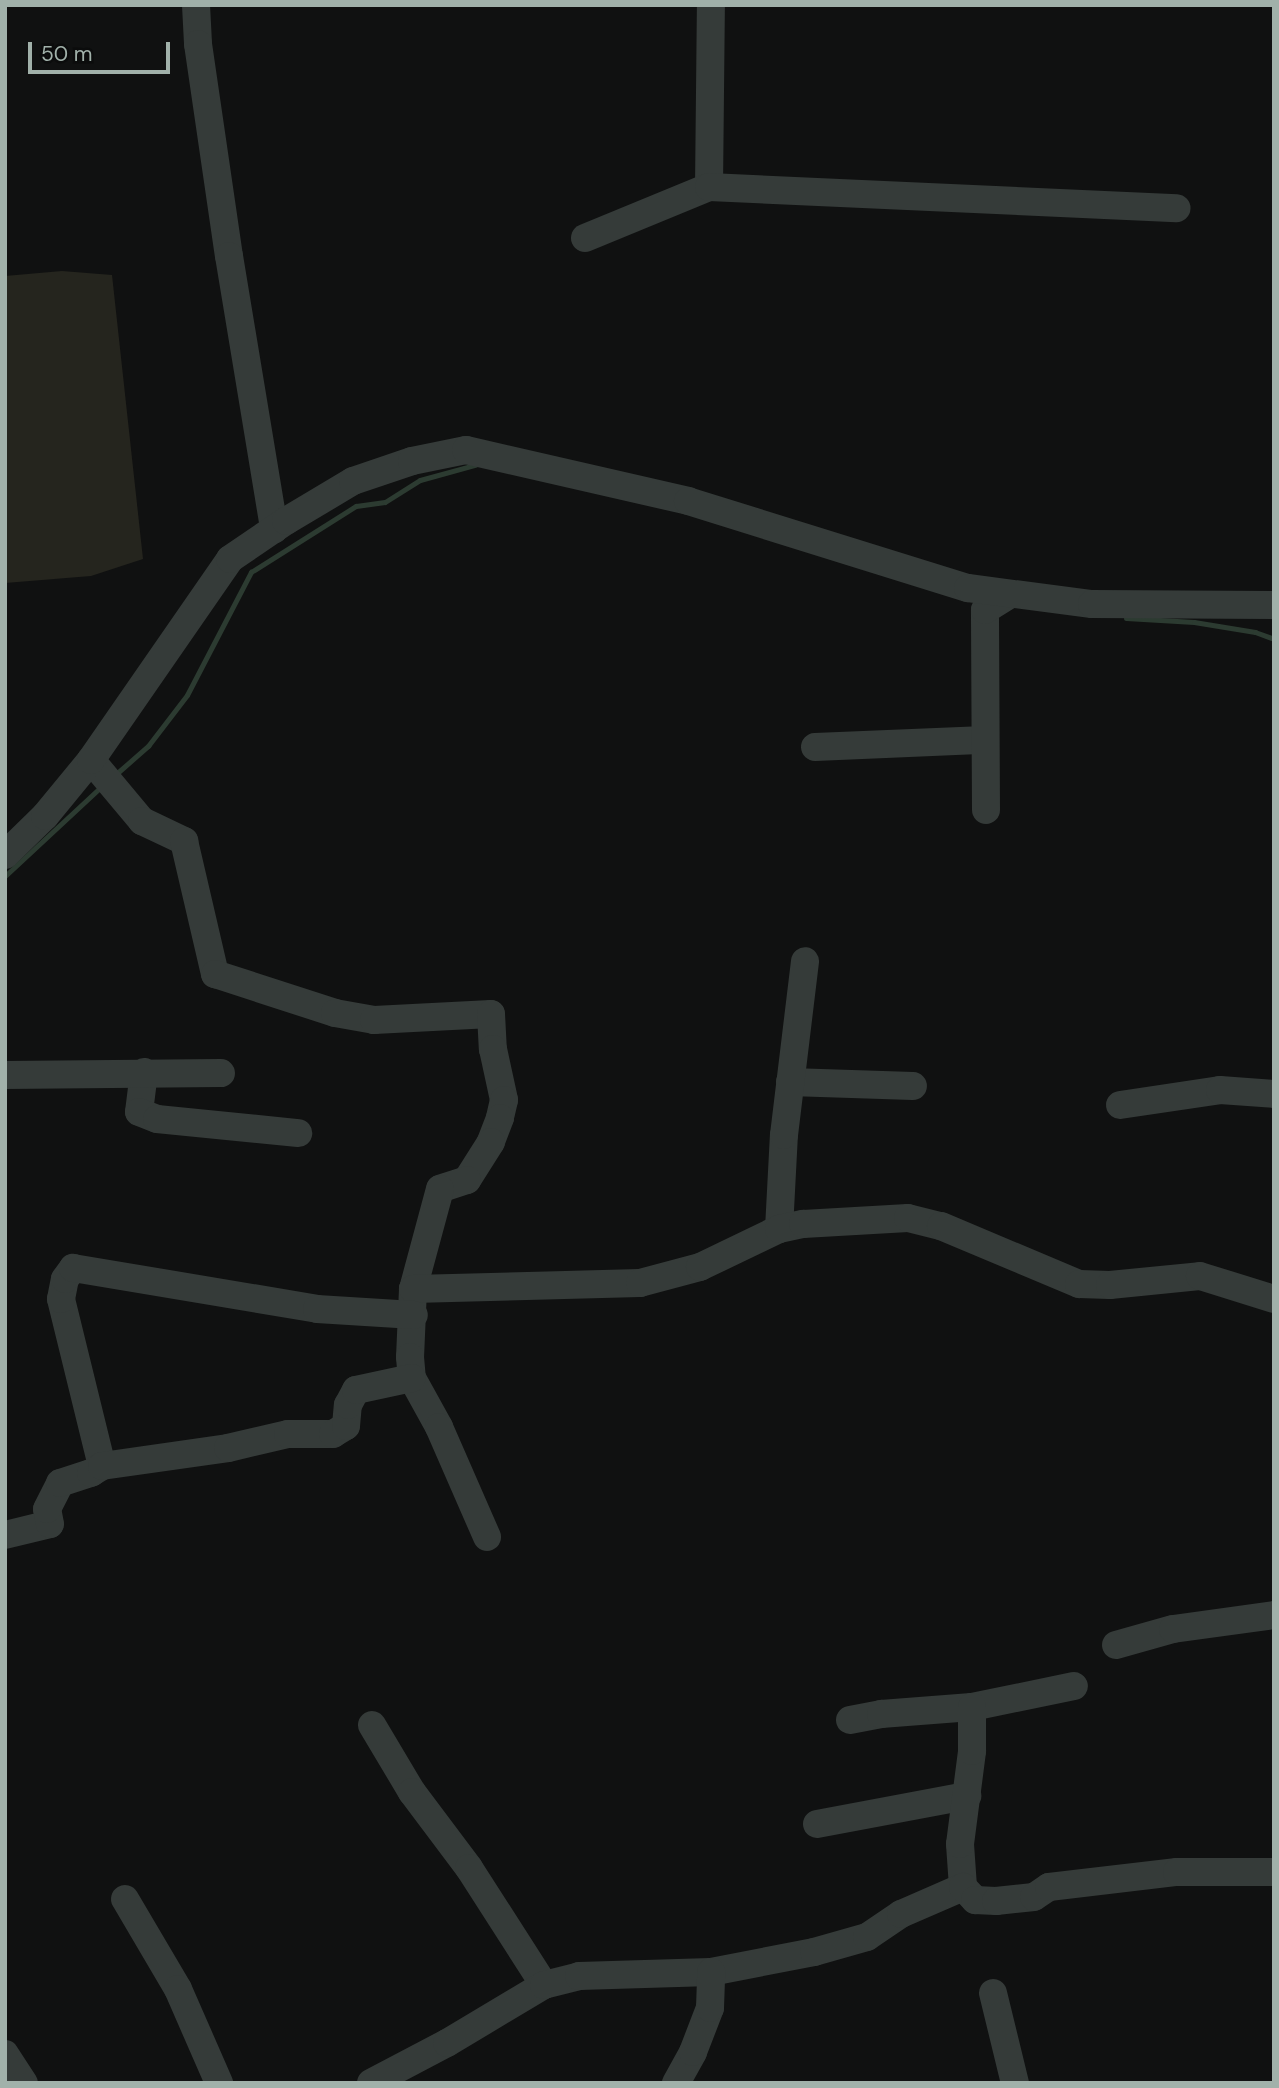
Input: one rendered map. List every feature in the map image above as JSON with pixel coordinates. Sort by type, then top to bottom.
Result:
[{"type":"street","points":[[196,5],[198,44],[229,256],[274,529]]},
{"type":"street","points":[[709,187],[711,5]]},
{"type":"street","points":[[585,238],[709,187],[1177,208]]},
{"type":"street","points":[[5,855],[45,816],[91,760],[230,559],[353,481],[411,461],[466,450],[688,500],[968,588],[1092,604],[1274,605]]},
{"type":"street","points":[[986,810],[985,610],[1009,595]]},
{"type":"street","points":[[815,747],[985,740]]},
{"type":"street","points":[[91,760],[142,821],[184,841],[215,974],[335,1013],[374,1020],[491,1014],[493,1049],[504,1100],[491,1142],[467,1180],[440,1189],[414,1302],[412,1378],[439,1427],[487,1537]]},
{"type":"street","points":[[779,1229],[790,1082],[805,961]]},
{"type":"street","points":[[144,1072],[139,1112],[156,1119],[298,1133]]},
{"type":"street","points":[[5,1075],[221,1073]]},
{"type":"street","points":[[790,1082],[913,1086]]},
{"type":"street","points":[[1120,1105],[1220,1090],[1274,1094]]},
{"type":"street","points":[[102,1466],[61,1299],[65,1279],[73,1268],[317,1309],[640,1283],[700,1267],[779,1229],[803,1224],[908,1218],[941,1226],[1079,1284],[1110,1285],[1200,1276],[1274,1299]]},
{"type":"street","points":[[5,1535],[50,1524],[47,1509],[60,1483],[91,1474],[102,1466],[228,1448],[288,1434],[333,1434],[346,1426],[348,1405],[356,1390],[412,1378]]},
{"type":"street","points":[[1116,1646],[1173,1629],[1274,1615]]},
{"type":"street","points":[[850,1720],[881,1714],[972,1707],[1074,1686]]},
{"type":"street","points":[[972,1707],[967,1797],[960,1844],[963,1887],[975,1900],[1034,1897],[1049,1887],[1177,1872],[1274,1872]]},
{"type":"street","points":[[372,1725],[412,1792],[469,1868],[544,1985]]},
{"type":"street","points":[[817,1824],[967,1797]]},
{"type":"street","points":[[371,2083],[447,2043],[544,1985],[579,1976],[711,1972],[814,1952],[867,1937],[901,1914],[963,1887]]},
{"type":"street","points":[[125,1899],[178,1989],[219,2083]]},
{"type":"street","points":[[676,2083],[694,2052],[710,2008],[711,1972]]},
{"type":"street","points":[[993,1993],[1015,2083]]},
{"type":"street","points":[[5,2054],[24,2083]]},
{"type":"shaded area","points":[[62,271],[112,275],[143,559],[91,576],[5,583],[5,276]]},
{"type":"waterway","points":[[116,774],[148,746],[187,695],[251,572],[356,506],[385,502],[420,480],[475,465]]},
{"type":"waterway","points":[[1126,618],[1194,622],[1255,632],[1274,639]]},
{"type":"waterway","points":[[5,876],[103,785]]}]
